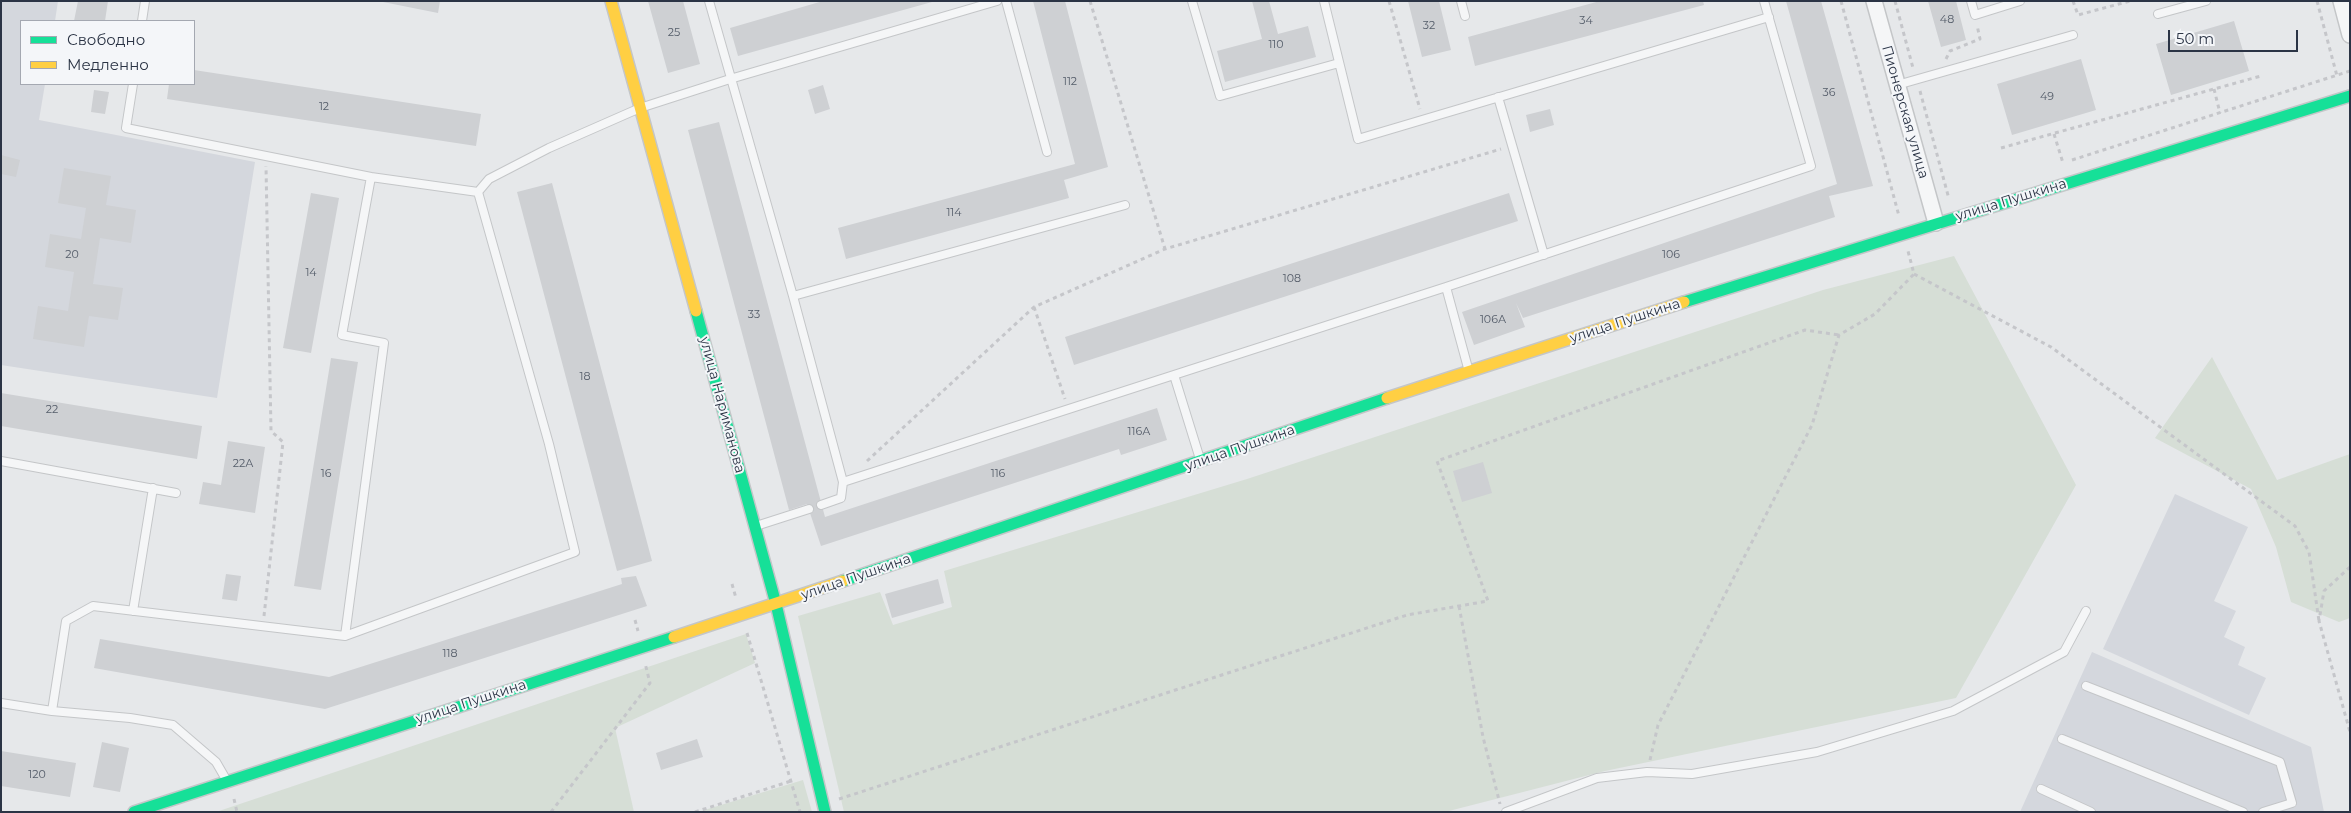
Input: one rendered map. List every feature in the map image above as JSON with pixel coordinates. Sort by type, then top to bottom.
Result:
[{"type":"street","name":"улица Нариманова","points":[[611,1],[756,527],[824,808]]},
{"type":"street","name":"Пионерская улица","points":[[1874,1],[1936,223]]},
{"type":"street","points":[[2341,1],[2350,35]]},
{"type":"street","name":"улица Пушкина","points":[[134,812],[776,604],[1469,370],[1903,233],[2350,96]]},
{"type":"lane","points":[[142,20],[145,1]]},
{"type":"lane","points":[[478,192],[489,179],[540,152],[640,108],[730,79],[997,1]]},
{"type":"lane","points":[[1006,1],[1047,152]]},
{"type":"lane","points":[[1192,1],[1220,96],[1339,63]]},
{"type":"lane","points":[[1324,1],[1358,139],[1769,17]]},
{"type":"lane","points":[[1461,1],[1465,16]]},
{"type":"lane","points":[[843,482],[1446,287],[1811,166],[1764,1]]},
{"type":"lane","points":[[1971,1],[1974,15],[2020,1]]},
{"type":"lane","points":[[2158,14],[2206,1]]},
{"type":"lane","points":[[710,2],[843,482],[841,498],[821,505]]},
{"type":"lane","points":[[1897,85],[2073,35]]},
{"type":"lane","points":[[133,85],[126,128],[371,176],[478,192]]},
{"type":"lane","points":[[1498,97],[1544,255]]},
{"type":"lane","points":[[345,636],[384,343],[342,335],[371,176]]},
{"type":"lane","points":[[52,711],[66,621],[93,606],[345,636],[576,552],[549,444],[478,192]]},
{"type":"lane","points":[[793,296],[1125,206]]},
{"type":"lane","points":[[1446,287],[1469,370]]},
{"type":"lane","points":[[1174,375],[1201,461]]},
{"type":"lane","points":[[1,461],[176,492]]},
{"type":"lane","points":[[133,611],[153,488]]},
{"type":"lane","points":[[756,527],[809,509]]},
{"type":"lane","points":[[1504,812],[1597,778],[1647,772],[1692,774],[1817,752],[1953,711],[2064,652],[2086,611]]},
{"type":"lane","points":[[2086,686],[2280,762],[2292,803],[2263,812]]},
{"type":"lane","points":[[1,702],[52,711],[130,718],[174,725],[216,762],[227,781]]},
{"type":"lane","points":[[2062,739],[2243,812]]},
{"type":"lane","points":[[2041,789],[2091,812]]},
{"type":"path","points":[[1090,1],[1164,249]]},
{"type":"path","points":[[1389,1],[1422,119]]},
{"type":"path","points":[[1841,1],[1914,274],[2051,347],[2295,526],[2309,552],[2319,621],[2350,732]]},
{"type":"path","points":[[1895,1],[1949,200]]},
{"type":"path","points":[[2073,1],[2078,15],[2130,1]]},
{"type":"path","points":[[2317,1],[2337,76],[2350,71]]},
{"type":"path","points":[[1939,73],[1950,51],[1980,39],[1974,15]]},
{"type":"path","points":[[2001,148],[2261,76]]},
{"type":"path","points":[[2214,89],[2220,113]]},
{"type":"path","points":[[2054,134],[2064,163]]},
{"type":"path","points":[[865,462],[1034,307],[1164,249],[1502,149]]},
{"type":"path","points":[[263,626],[283,442],[271,431],[266,156]]},
{"type":"path","points":[[732,584],[801,812],[824,808],[1408,615],[1488,601],[1437,461],[1805,330],[1839,335],[1875,314],[1914,274]]},
{"type":"path","points":[[1034,307],[1069,409]]},
{"type":"path","points":[[1647,772],[1658,725],[1812,425],[1839,335]]},
{"type":"path","points":[[2319,621],[2324,591],[2350,567]]},
{"type":"path","points":[[1459,606],[1483,737],[1504,812]]},
{"type":"path","points":[[551,812],[650,682],[635,620]]},
{"type":"path","points":[[695,812],[791,781]]},
{"type":"shaded area","points":[[1,1],[58,1],[55,20],[20,20],[20,85],[45,85],[39,120],[255,162],[217,398],[1,365]]},
{"type":"shaded area","points":[[1954,256],[2076,485],[1956,698],[1605,771],[1445,812],[844,812],[798,616],[880,592],[893,625],[952,607],[944,571],[1247,479],[1823,290]]},
{"type":"shaded area","points":[[2212,357],[2277,480],[2350,454],[2350,618],[2339,622],[2291,602],[2276,547],[2251,489],[2155,438]]},
{"type":"shaded area","points":[[2175,494],[2248,527],[2214,601],[2236,611],[2224,637],[2245,647],[2238,665],[2266,678],[2249,715],[2103,649]]},
{"type":"shaded area","points":[[746,634],[755,663],[615,728],[634,812],[216,812]]},
{"type":"shaded area","points":[[2092,652],[2311,747],[2324,812],[2020,812]]},
{"type":"shaded area","points":[[803,780],[812,812],[698,812]]},
{"type":"building","points":[[78,1],[108,1],[105,20],[74,20]]},
{"type":"building","points":[[378,1],[440,1],[438,13]]},
{"type":"building","points":[[648,1],[683,1],[700,64],[668,73]]},
{"type":"building","points":[[823,1],[932,2],[738,56],[730,28]]},
{"type":"building","points":[[1033,1],[1065,1],[1108,167],[1064,180],[1069,198],[846,259],[838,228],[1075,164]]},
{"type":"building","points":[[1252,1],[1269,1],[1278,34],[1308,26],[1316,57],[1225,82],[1217,51],[1262,39]]},
{"type":"building","points":[[1408,1],[1439,1],[1451,50],[1422,57]]},
{"type":"building","points":[[1600,1],[1703,1],[1704,5],[1475,66],[1468,37]]},
{"type":"building","points":[[1786,1],[1821,1],[1873,186],[1829,196],[1835,217],[1523,318],[1516,303],[1525,327],[1474,345],[1462,312],[1837,184]]},
{"type":"building","points":[[1928,1],[1956,1],[1966,40],[1941,47]]},
{"type":"building","points":[[2234,21],[2249,71],[2171,95],[2156,44]]},
{"type":"building","points":[[2081,59],[2096,110],[2012,135],[1997,84]]},
{"type":"building","points":[[195,70],[481,114],[476,146],[167,99],[169,85],[195,85]]},
{"type":"building","points":[[823,85],[830,109],[815,114],[808,90]]},
{"type":"building","points":[[94,90],[109,92],[105,114],[91,112]]},
{"type":"building","points":[[1550,109],[1554,125],[1530,132],[1526,115]]},
{"type":"building","points":[[719,122],[825,517],[1157,408],[1167,440],[1121,455],[1119,449],[821,546],[807,504],[789,510],[688,130]]},
{"type":"building","points":[[1,155],[20,160],[16,177],[1,174]]},
{"type":"building","points":[[64,168],[111,176],[106,205],[136,210],[131,243],[100,238],[93,284],[123,288],[118,320],[89,316],[84,347],[33,339],[38,306],[68,311],[74,272],[45,267],[50,234],[81,239],[86,208],[58,203]]},
{"type":"building","points":[[552,183],[652,561],[617,571],[517,192]]},
{"type":"building","points":[[311,193],[339,198],[311,353],[283,348]]},
{"type":"building","points":[[1509,193],[1518,221],[1074,365],[1065,337]]},
{"type":"building","points":[[331,358],[358,362],[321,590],[294,586]]},
{"type":"building","points":[[1,393],[202,426],[197,459],[1,426]]},
{"type":"building","points":[[228,441],[265,447],[255,513],[199,504],[203,482],[221,485]]},
{"type":"building","points":[[1483,462],[1492,493],[1462,502],[1453,471]]},
{"type":"building","points":[[226,574],[241,576],[237,601],[222,599]]},
{"type":"building","points":[[636,576],[647,606],[325,709],[94,668],[100,639],[329,677],[622,584],[621,578]]},
{"type":"building","points":[[938,579],[944,603],[892,618],[885,594]]},
{"type":"building","points":[[697,739],[703,757],[661,770],[656,753]]},
{"type":"building","points":[[102,742],[129,748],[120,792],[93,787]]},
{"type":"building","points":[[1,751],[76,763],[70,797],[1,786]]},
{"type":"traffic: fast","points":[[1684,302],[2350,96]]},
{"type":"traffic: fast","points":[[696,311],[776,604],[825,812]]},
{"type":"traffic: fast","points":[[843,581],[1387,398]]},
{"type":"traffic: fast","points":[[134,812],[674,637]]},
{"type":"traffic: slow","points":[[611,1],[696,311]]},
{"type":"traffic: slow","points":[[1387,398],[1684,302]]},
{"type":"traffic: slow","points":[[674,637],[843,581]]}]
